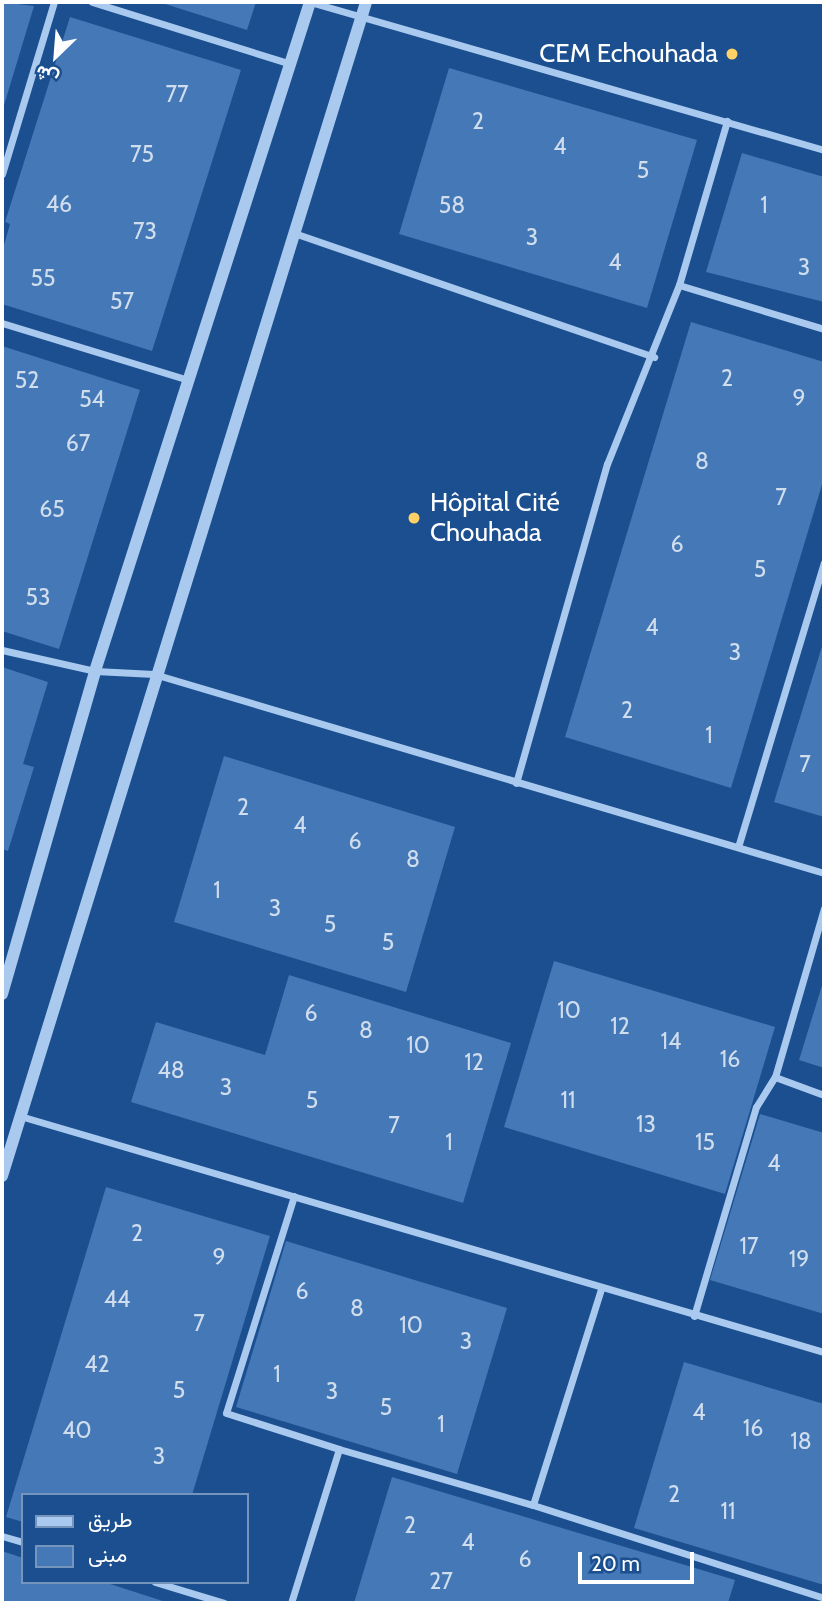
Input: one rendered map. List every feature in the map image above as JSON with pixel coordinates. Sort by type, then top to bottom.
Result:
[{"type":"street","points":[[2,174],[54,2]]},
{"type":"street","points":[[92,2],[291,64]]},
{"type":"street","points":[[2,995],[95,671],[310,2],[824,150]]},
{"type":"street","points":[[2,1176],[291,232],[366,2]]},
{"type":"street","points":[[516,783],[607,464],[654,357],[679,285],[727,121]]},
{"type":"street","points":[[291,232],[654,357]]},
{"type":"street","points":[[679,285],[824,329]]},
{"type":"street","points":[[2,323],[190,380]]},
{"type":"street","points":[[738,847],[824,563]]},
{"type":"street","points":[[2,650],[95,671],[154,674],[824,873]]},
{"type":"street","points":[[694,1316],[756,1107],[775,1077],[824,908]]},
{"type":"street","points":[[775,1077],[824,1095]]},
{"type":"street","points":[[20,1116],[601,1289],[824,1352]]},
{"type":"street","points":[[294,1196],[226,1413],[533,1505],[824,1598]]},
{"type":"street","points":[[533,1505],[601,1289]]},
{"type":"street","points":[[291,1603],[339,1449]]},
{"type":"street","points":[[2,1535],[21,1541]]},
{"type":"street","points":[[162,1584],[225,1603]]},
{"type":"building","points":[[2,2],[34,6],[2,112]]},
{"type":"building","points":[[159,2],[256,2],[247,30]]},
{"type":"building","points":[[70,17],[241,70],[152,351],[2,304],[2,252],[10,224],[5,222]]},
{"type":"building","points":[[449,68],[697,140],[647,308],[399,234]]},
{"type":"building","points":[[742,153],[824,177],[824,302],[706,272]]},
{"type":"building","points":[[691,322],[824,362],[824,478],[731,788],[565,737]]},
{"type":"building","points":[[2,346],[140,390],[59,649],[2,631]]},
{"type":"building","points":[[824,640],[824,817],[774,802]]},
{"type":"building","points":[[2,667],[48,682],[23,764],[34,767],[8,851],[2,849]]},
{"type":"building","points":[[224,756],[455,827],[406,992],[174,922]]},
{"type":"building","points":[[554,961],[775,1027],[725,1194],[504,1127]]},
{"type":"building","points":[[289,975],[511,1043],[463,1203],[131,1102],[156,1022],[265,1055]]},
{"type":"building","points":[[824,979],[824,1068],[799,1060]]},
{"type":"building","points":[[760,1114],[824,1133],[824,1314],[710,1280]]},
{"type":"building","points":[[106,1187],[270,1236],[193,1493],[21,1493],[21,1521],[6,1517]]},
{"type":"building","points":[[286,1241],[507,1308],[457,1474],[236,1407]]},
{"type":"building","points":[[684,1362],[824,1404],[824,1585],[634,1528]]},
{"type":"building","points":[[392,1477],[735,1580],[728,1603],[354,1603]]},
{"type":"building","points":[[2,1551],[21,1557],[21,1584],[110,1584],[169,1603],[2,1603]]},
{"type":"place","name":"CEM Echouhada","points":[[732,54]]},
{"type":"place","name":"Hôpital Cité Chouhada","points":[[414,518]]}]
